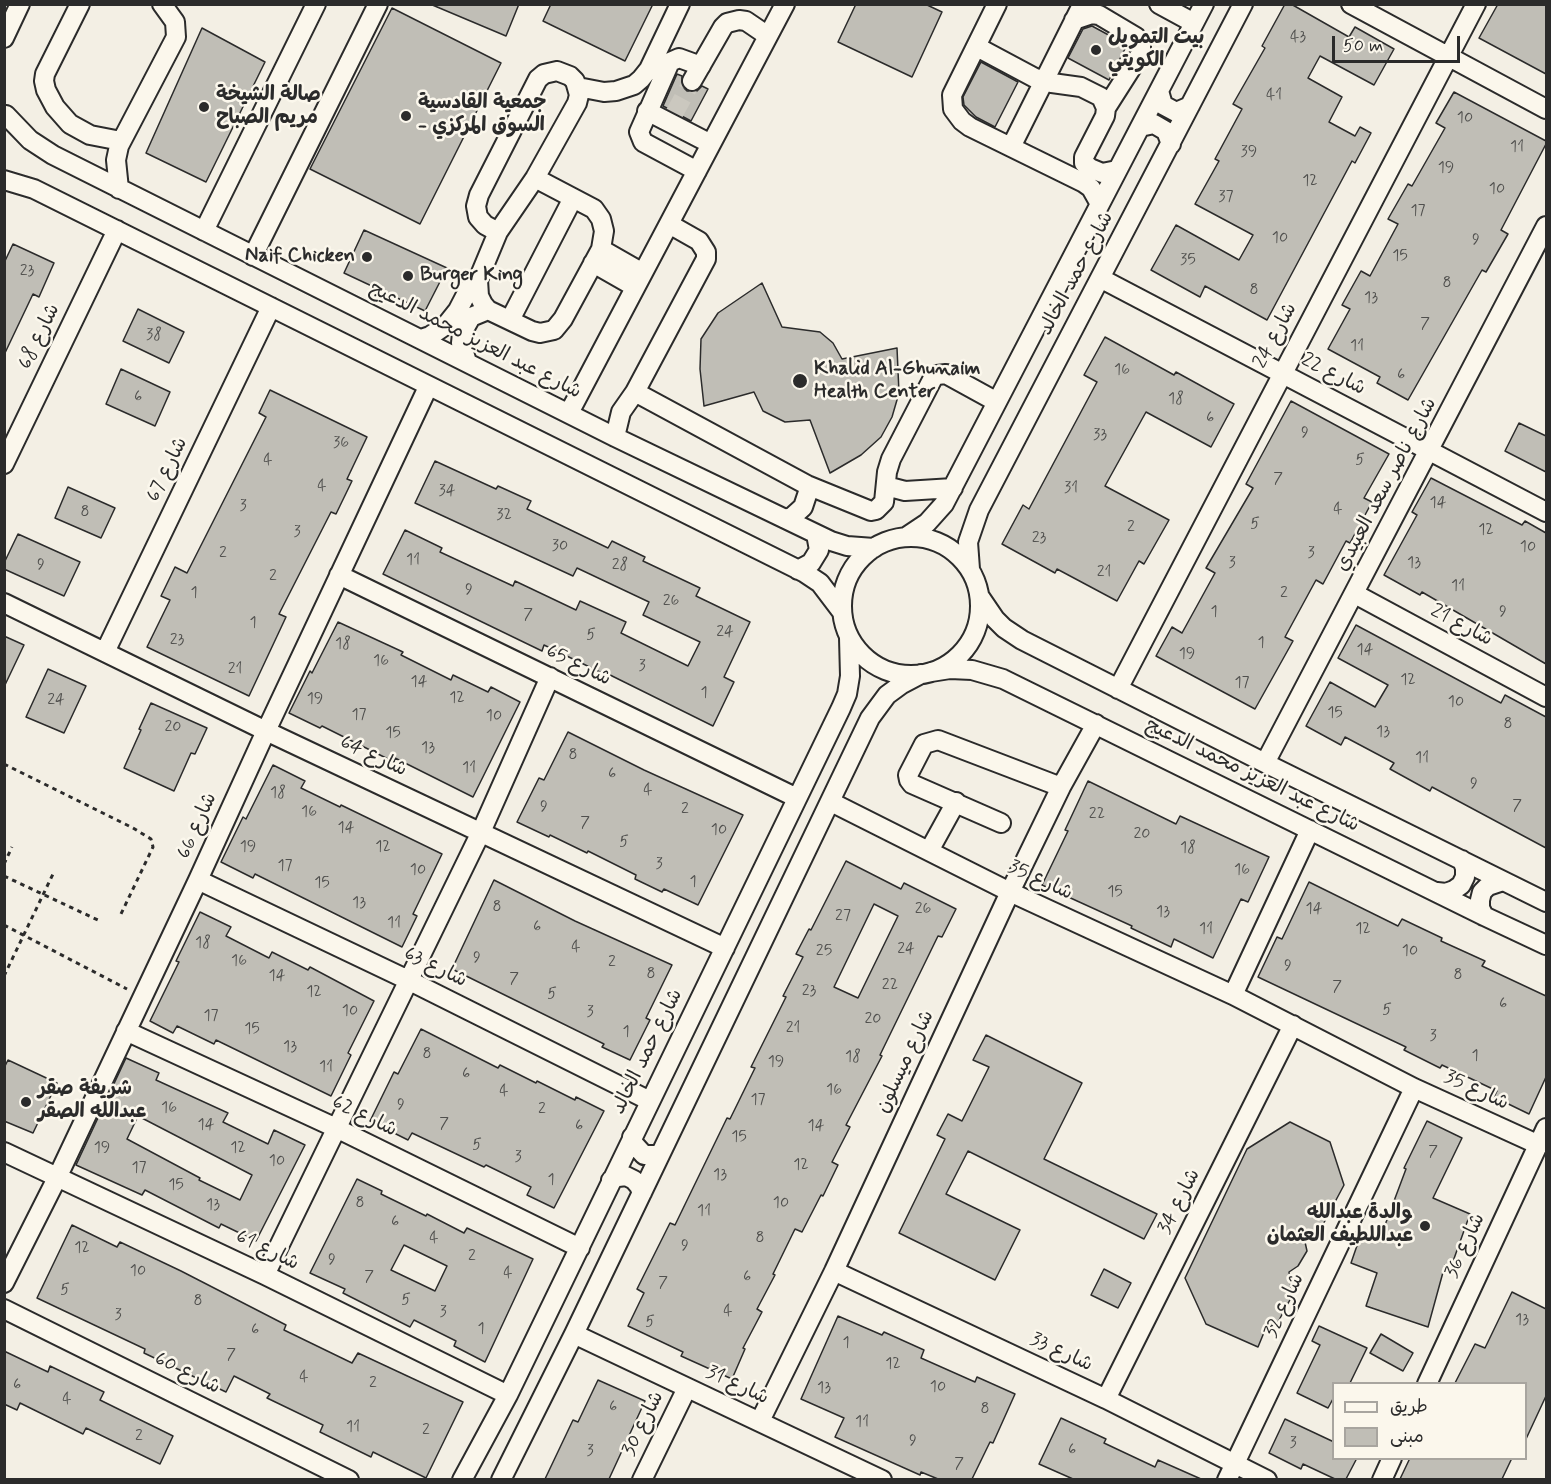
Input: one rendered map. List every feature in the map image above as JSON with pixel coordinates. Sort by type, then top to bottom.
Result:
[{"type":"street","points":[[4,38],[20,4]]},
{"type":"street","points":[[80,4],[45,74],[46,90],[55,107],[70,124],[90,135],[122,141]]},
{"type":"street","points":[[119,189],[116,160],[122,141],[176,37],[175,22],[162,4]]},
{"type":"street","points":[[204,231],[316,4]]},
{"type":"street","points":[[253,256],[378,4]]},
{"type":"street","points":[[578,87],[604,92],[616,91],[641,79],[649,69],[680,4]]},
{"type":"street","points":[[569,413],[785,4]]},
{"type":"street","points":[[997,4],[952,95],[953,109],[970,127],[1084,183],[1091,188],[1100,204]]},
{"type":"street","points":[[1159,4],[1194,23]]},
{"type":"street","name":"شارع حمد الخالد","points":[[906,537],[933,517],[953,488],[1204,4]]},
{"type":"street","name":"شارع حمد الخالد","points":[[970,569],[968,542],[979,510],[1244,4]]},
{"type":"street","points":[[1351,4],[1546,109]]},
{"type":"street","name":"شارع 24","points":[[1118,689],[1476,4]]},
{"type":"street","points":[[1011,147],[1078,12],[1099,15],[1136,37],[1141,45],[1141,53],[1106,108],[1105,116],[1086,153],[1084,163],[1087,167],[1102,173],[1117,170]]},
{"type":"street","points":[[696,171],[640,139],[639,132],[647,111],[670,62],[679,58],[697,74],[727,23],[746,21],[768,36]]},
{"type":"street","points":[[977,47],[1044,81],[1081,87],[1101,97],[1106,108]]},
{"type":"street","points":[[498,232],[478,217],[476,206],[479,195],[538,79],[550,72],[564,72],[578,87],[577,103],[535,178],[498,232],[478,280],[479,296],[488,310],[540,333],[554,330],[563,319],[597,256],[604,231],[601,219],[594,209],[535,178]]},
{"type":"street","points":[[1159,91],[1163,105],[1176,112],[1190,106]]},
{"type":"street","points":[[4,135],[5,111]]},
{"type":"street","name":"شارع عبد العزيز محمد الدعيج","points":[[5,111],[20,131],[39,148],[119,189],[816,534],[847,546],[874,548]]},
{"type":"street","points":[[647,111],[672,118],[711,144]]},
{"type":"street","points":[[1140,127],[1154,124],[1166,131],[1171,144]]},
{"type":"street","points":[[4,180],[34,189],[798,570],[820,583],[842,612]]},
{"type":"street","points":[[510,320],[573,198]]},
{"type":"street","points":[[615,436],[621,412],[635,392],[706,259],[706,252],[699,241],[669,224]]},
{"type":"street","name":"شارع ناصر سعد العبيدي","points":[[1265,763],[1546,226]]},
{"type":"street","name":"شارع 68","points":[[4,464],[117,230]]},
{"type":"street","points":[[597,256],[639,280]]},
{"type":"street","name":"شارع 22","points":[[1100,278],[1546,512]]},
{"type":"street","points":[[421,339],[446,325],[458,310],[472,283],[478,280]]},
{"type":"street","name":"شارع 67","points":[[105,652],[271,307]]},
{"type":"street","points":[[467,362],[461,343],[462,333],[471,317],[488,310]]},
{"type":"street","points":[[635,392],[807,485],[871,511],[881,507],[884,502],[887,472],[891,459],[933,378],[937,375],[946,375],[997,402]]},
{"type":"street","name":"شارع 66","points":[[4,1283],[57,1178],[428,387]]},
{"type":"street","points":[[785,519],[792,517],[803,507],[808,492],[807,485]]},
{"type":"street","points":[[886,486],[905,491],[953,488]]},
{"type":"street","points":[[798,570],[812,563],[819,550],[816,534]]},
{"type":"street","points":[[501,1479],[574,1334],[870,718],[880,703],[895,689],[953,661],[969,643],[979,621],[980,597],[975,578],[956,553],[928,539],[906,537],[889,540],[874,548],[860,560],[849,575],[843,593],[842,612],[849,638],[864,657],[879,667],[897,674],[926,673]]},
{"type":"street","name":"شارع 65","points":[[339,575],[797,798]]},
{"type":"street","name":"شارع 21","points":[[1355,594],[1546,697]]},
{"type":"street","name":"شارع عبد العزيز محمد الدعيج","points":[[980,597],[995,619],[1013,635],[1546,902]]},
{"type":"street","name":"شارع 64","points":[[4,603],[266,731],[725,948]]},
{"type":"street","name":"شارع حمد الخالد","points":[[462,1479],[508,1395],[847,694],[851,666],[849,638]]},
{"type":"street","name":"شارع عبد العزيز محمد الدعيج","points":[[926,673],[961,669],[990,674],[1546,945]]},
{"type":"street","points":[[265,1275],[481,832],[550,677]]},
{"type":"street","name":"شارع ميسلون","points":[[760,1421],[834,1271],[1060,787],[1096,724]]},
{"type":"street","points":[[1001,823],[912,784],[908,775],[924,744],[938,740],[1060,787]]},
{"type":"street","name":"شارع 35","points":[[831,802],[1010,892],[1233,995],[1414,1088],[1543,1136]]},
{"type":"street","points":[[928,851],[956,802]]},
{"type":"street","points":[[1233,995],[1310,830]]},
{"type":"street","points":[[1437,892],[1446,893],[1461,885],[1465,877],[1462,860]]},
{"type":"street","name":"شارع 63","points":[[198,880],[408,980],[650,1101]]},
{"type":"street","points":[[1484,916],[1480,900],[1482,892],[1488,886],[1503,881]]},
{"type":"street","name":"شارع 34","points":[[1106,1399],[1293,1025]]},
{"type":"street","name":"شارع 62","points":[[126,1031],[336,1128],[580,1248]]},
{"type":"street","name":"شارع 32","points":[[1231,1471],[1414,1088]]},
{"type":"street","name":"شارع 36","points":[[1427,1382],[1543,1136]]},
{"type":"street","points":[[632,1137],[634,1144],[644,1155],[660,1155]]},
{"type":"street","name":"شارع 61","points":[[4,1152],[265,1275],[508,1395]]},
{"type":"street","points":[[610,1180],[626,1176],[634,1180],[642,1193]]},
{"type":"street","name":"شارع 33","points":[[834,1271],[1106,1399],[1231,1471],[1267,1479]]},
{"type":"street","name":"شارع 60","points":[[4,1309],[349,1479]]},
{"type":"street","name":"شارع 31","points":[[574,1334],[882,1479]]},
{"type":"street","name":"شارع 30","points":[[642,1479],[687,1388]]},
{"type":"street","points":[[1382,1479],[1391,1460]]},
{"type":"path","points":[[4,764],[151,839],[153,847],[120,916]]},
{"type":"path","points":[[4,864],[12,847]]},
{"type":"path","points":[[4,976],[53,874]]},
{"type":"path","points":[[4,876],[100,921]]},
{"type":"path","points":[[4,925],[142,997]]},
{"type":"building","points":[[430,4],[519,4],[506,36]]},
{"type":"building","points":[[551,4],[653,4],[625,61],[543,21]]},
{"type":"building","points":[[856,4],[925,4],[942,12],[912,77],[838,42]]},
{"type":"building","points":[[1285,4],[1291,4],[1349,37],[1355,27],[1394,49],[1374,85],[1320,56],[1308,78],[1342,97],[1329,122],[1355,136],[1360,127],[1371,133],[1355,163],[1352,161],[1267,320],[1205,286],[1200,297],[1151,270],[1176,225],[1239,260],[1253,235],[1195,204],[1219,161],[1215,159],[1242,109],[1233,104],[1265,48],[1262,46]]},
{"type":"building","points":[[1498,4],[1546,4],[1546,74],[1479,38]]},
{"type":"building","name":"جمعية القادسية - السوق المركزي","points":[[392,8],[501,63],[420,224],[310,169]]},
{"type":"building","name":"بيت التمويل الكويتي","points":[[1092,26],[1127,45],[1109,80],[1068,58],[1083,29]]},
{"type":"building","name":"صالة الشيخة مريم الصباح","points":[[202,28],[265,62],[206,182],[146,153]]},
{"type":"building","points":[[981,62],[1018,82],[995,127],[976,117],[964,105],[963,97]]},
{"type":"building","points":[[677,74],[682,76],[682,86],[687,91],[697,91],[702,86],[708,89],[691,121],[663,106]]},
{"type":"building","points":[[1454,92],[1546,141],[1546,144],[1501,230],[1508,234],[1486,272],[1482,270],[1408,400],[1377,383],[1380,377],[1328,349],[1350,309],[1342,305],[1361,271],[1370,276],[1398,224],[1388,219],[1408,184],[1412,186],[1445,128],[1436,123]]},
{"type":"building","name":"Burger King","points":[[364,230],[447,268],[425,311],[344,273]]},
{"type":"building","points":[[13,244],[54,263],[39,297],[33,294],[4,355],[4,263]]},
{"type":"building","name":"Khalid Al-Ghunaim Health Center","points":[[762,283],[782,327],[820,332],[833,343],[842,359],[897,348],[899,393],[892,417],[881,437],[861,455],[830,473],[810,420],[785,422],[763,411],[754,392],[704,406],[700,369],[701,339],[718,313]]},
{"type":"building","points":[[138,309],[184,332],[169,363],[123,341]]},
{"type":"building","points":[[1105,337],[1174,375],[1176,372],[1234,404],[1211,447],[1146,412],[1105,486],[1169,520],[1144,564],[1139,561],[1117,601],[1057,569],[1055,573],[1002,544],[1023,505],[1029,509],[1097,382],[1084,375]]},
{"type":"building","points":[[121,369],[170,392],[155,426],[106,404]]},
{"type":"building","points":[[270,390],[367,437],[347,479],[352,481],[336,514],[331,512],[279,614],[286,617],[249,696],[147,647],[170,600],[161,596],[175,567],[187,573],[266,417],[259,413]]},
{"type":"building","points":[[1291,401],[1389,454],[1364,498],[1372,502],[1350,543],[1346,541],[1323,584],[1316,580],[1285,637],[1293,641],[1255,709],[1156,656],[1172,627],[1182,633],[1215,573],[1206,568],[1253,488],[1246,484]]},
{"type":"building","points":[[1519,423],[1546,436],[1546,472],[1505,451]]},
{"type":"building","points":[[435,461],[496,489],[498,486],[531,501],[527,509],[608,548],[612,541],[645,557],[643,561],[700,588],[696,596],[750,622],[724,677],[734,682],[713,726],[602,671],[602,673],[544,645],[542,651],[383,574],[405,530],[442,548],[440,552],[513,586],[515,581],[576,610],[580,601],[626,622],[621,633],[688,666],[700,642],[643,615],[649,602],[577,568],[573,576],[415,503]]},
{"type":"building","points":[[1431,478],[1522,525],[1525,521],[1546,533],[1546,664],[1422,592],[1420,595],[1384,575],[1417,515],[1412,512]]},
{"type":"building","points":[[68,487],[115,508],[101,538],[55,518]]},
{"type":"building","points":[[18,534],[80,562],[64,596],[4,569],[4,563]]},
{"type":"building","points":[[338,622],[403,652],[401,655],[451,680],[453,675],[488,692],[491,687],[520,702],[473,797],[395,758],[394,762],[322,726],[320,728],[289,713]]},
{"type":"building","points":[[1356,625],[1501,703],[1505,695],[1546,717],[1546,848],[1432,787],[1430,791],[1390,769],[1394,763],[1345,737],[1341,745],[1306,726],[1330,682],[1375,707],[1388,685],[1338,658]]},
{"type":"building","points":[[4,636],[24,645],[4,687]]},
{"type":"building","points":[[48,669],[86,686],[64,733],[26,717]]},
{"type":"building","points":[[151,703],[207,728],[195,754],[191,753],[174,791],[124,768]]},
{"type":"building","points":[[568,732],[743,815],[698,905],[664,889],[662,892],[635,879],[636,875],[588,851],[587,853],[517,822],[539,778],[544,780]]},
{"type":"building","points":[[273,765],[305,781],[301,788],[442,854],[413,914],[417,916],[402,947],[255,874],[253,878],[221,862],[243,817],[246,819]]},
{"type":"building","points":[[1088,781],[1176,824],[1180,816],[1269,857],[1248,902],[1241,899],[1213,958],[1174,939],[1171,947],[1131,928],[1132,926],[1042,885],[1068,831],[1065,830]]},
{"type":"building","points":[[846,861],[901,889],[904,883],[956,909],[942,937],[938,936],[880,1055],[882,1056],[846,1125],[850,1127],[832,1162],[838,1165],[823,1196],[821,1195],[802,1232],[795,1229],[773,1274],[775,1275],[757,1309],[762,1312],[743,1348],[745,1349],[732,1379],[681,1356],[683,1352],[628,1326],[644,1293],[637,1289],[670,1223],[675,1225],[727,1118],[730,1119],[755,1068],[751,1067],[803,957],[796,954],[809,929],[811,930]],"holes":[[[874,904],[898,916],[858,998],[834,987]]]},
{"type":"building","points":[[494,880],[575,921],[672,965],[646,1018],[650,1020],[630,1060],[602,1047],[604,1044],[452,969]]},
{"type":"building","points":[[1309,882],[1398,926],[1402,919],[1442,938],[1441,941],[1485,961],[1482,966],[1546,996],[1546,1077],[1529,1114],[1494,1097],[1497,1091],[1442,1065],[1440,1068],[1404,1050],[1406,1047],[1258,977],[1277,937],[1282,939]]},
{"type":"building","points":[[200,912],[231,927],[226,936],[269,958],[272,952],[308,970],[310,967],[374,1001],[348,1053],[351,1055],[331,1096],[216,1040],[214,1044],[177,1026],[173,1033],[150,1021]]},
{"type":"building","points":[[421,1029],[498,1068],[500,1065],[536,1083],[537,1081],[575,1100],[576,1097],[604,1111],[554,1208],[527,1195],[531,1187],[486,1165],[484,1167],[412,1133],[408,1140],[370,1121],[394,1072],[398,1074]]},
{"type":"building","points":[[986,1035],[1082,1083],[1044,1159],[1157,1214],[1144,1239],[968,1151],[946,1194],[1020,1230],[995,1280],[899,1233],[945,1139],[937,1135],[948,1114],[962,1121],[989,1067],[973,1060]]},
{"type":"building","points":[[126,1058],[159,1073],[156,1080],[228,1113],[223,1122],[268,1144],[274,1130],[305,1145],[256,1241],[221,1224],[219,1228],[145,1190],[142,1195],[76,1165]],"holes":[[[138,1116],[252,1175],[240,1200],[199,1180],[200,1178],[127,1139]]]},
{"type":"building","name":"شريفة صقر عبدالله الصقر","points":[[8,1060],[57,1083],[33,1133],[4,1121],[4,1068]]},
{"type":"building","points":[[1427,1121],[1462,1138],[1433,1198],[1470,1214],[1451,1267],[1445,1265],[1428,1327],[1366,1306],[1377,1273],[1351,1263],[1361,1234],[1379,1241],[1406,1169],[1404,1168]]},
{"type":"building","points":[[1290,1122],[1330,1142],[1344,1185],[1319,1232],[1305,1242],[1307,1251],[1298,1266],[1289,1272],[1292,1296],[1278,1322],[1265,1330],[1258,1347],[1206,1324],[1185,1278],[1247,1149]]},
{"type":"building","points":[[357,1179],[382,1191],[381,1194],[426,1216],[427,1214],[464,1233],[467,1228],[533,1259],[485,1362],[454,1346],[456,1341],[414,1320],[410,1327],[343,1293],[345,1289],[310,1273]],"holes":[[[404,1245],[447,1266],[435,1291],[391,1270]]]},
{"type":"building","points":[[72,1225],[117,1247],[120,1242],[181,1271],[286,1325],[284,1330],[352,1363],[358,1353],[463,1402],[426,1478],[373,1452],[371,1457],[320,1432],[323,1425],[267,1398],[270,1394],[234,1376],[226,1392],[144,1353],[145,1349],[37,1298]]},
{"type":"building","points":[[1104,1269],[1131,1283],[1118,1308],[1091,1295]]},
{"type":"building","points":[[1512,1292],[1546,1309],[1546,1396],[1527,1437],[1527,1382],[1456,1382],[1475,1344],[1485,1348]]},
{"type":"building","points":[[838,1316],[882,1335],[884,1332],[924,1350],[921,1358],[975,1382],[977,1377],[1015,1394],[993,1443],[990,1442],[972,1479],[938,1479],[921,1472],[920,1475],[835,1437],[844,1418],[801,1399]]},
{"type":"building","points":[[1319,1326],[1367,1348],[1350,1382],[1332,1382],[1332,1401],[1328,1408],[1297,1393],[1320,1345],[1312,1341]]},
{"type":"building","points":[[1381,1334],[1413,1353],[1403,1371],[1370,1353]]},
{"type":"building","points":[[4,1351],[48,1372],[50,1366],[104,1392],[100,1400],[173,1436],[160,1464],[86,1428],[83,1434],[20,1403],[17,1410],[4,1404]]},
{"type":"building","points":[[598,1380],[645,1401],[609,1479],[545,1479],[573,1420],[578,1422]]},
{"type":"building","points":[[1061,1418],[1106,1439],[1104,1443],[1155,1467],[1158,1460],[1201,1479],[1073,1479],[1039,1464]]},
{"type":"building","points":[[1285,1419],[1332,1441],[1332,1460],[1356,1460],[1346,1479],[1335,1479],[1303,1464],[1301,1469],[1269,1453]]},
{"type":"building","points":[[1409,1460],[1511,1460],[1502,1479],[1400,1479]]},
{"type":"tunnel","points":[[674,114],[692,81]]},
{"type":"place","name":"بيت التمويل الكويتي","points":[[1096,50]]},
{"type":"place","name":"صالة الشيخة مريم الصباح","points":[[204,107]]},
{"type":"place","name":"جمعية القادسية - السوق المركزي","points":[[406,116]]},
{"type":"place","name":"Naif Chicken","points":[[367,257]]},
{"type":"place","name":"Burger King","points":[[408,276]]},
{"type":"place","name":"Khalid Al-Ghunaim Health Center","points":[[800,381]]},
{"type":"place","name":"شريفة صقر عبدالله الصقر","points":[[26,1102]]},
{"type":"place","name":"والدة عبدالله عبداللطيف العثمان","points":[[1425,1226]]}]
